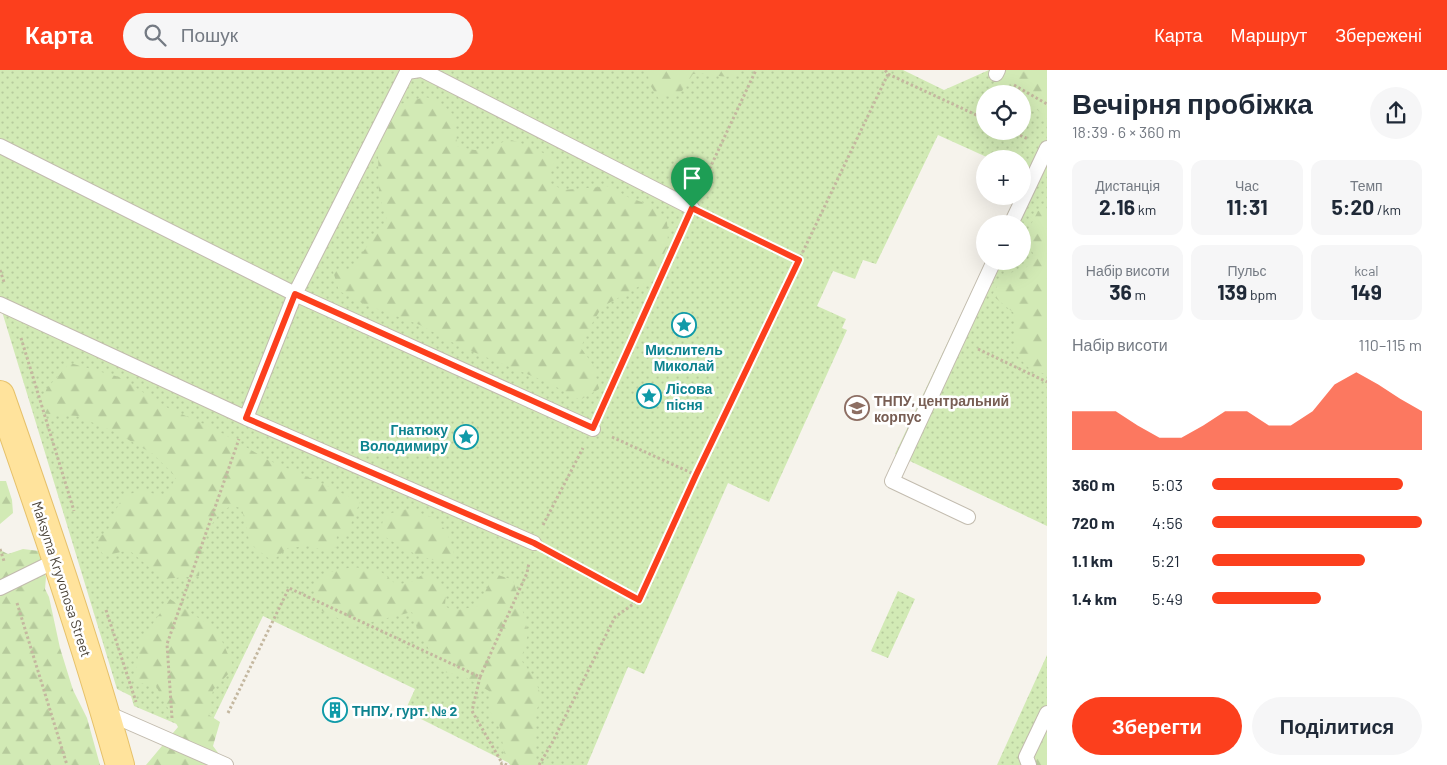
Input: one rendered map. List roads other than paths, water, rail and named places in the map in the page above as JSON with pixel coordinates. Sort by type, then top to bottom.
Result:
[{"type":"main road","name":"Maksyma Kryvonosa Street","points":[[0,395],[57,560],[120,765]]},
{"type":"lane","points":[[246,418],[295,294],[407,72],[421,70],[692,208]]},
{"type":"lane","points":[[0,146],[295,294],[593,428]]},
{"type":"lane","points":[[1015,215],[1047,148]]},
{"type":"lane","points":[[968,517],[892,481],[990,270]]},
{"type":"lane","points":[[6,306],[246,418],[534,543]]},
{"type":"lane","points":[[5,585],[57,560]]},
{"type":"lane","points":[[105,712],[226,765]]},
{"type":"lane","points":[[1029,765],[1026,757],[1047,713]]},
{"type":"place","name":"Мислитель Миколай","points":[[684,325]]},
{"type":"place","name":"Лісова пісня","points":[[649,396]]},
{"type":"place","name":"ТНПУ, центральний корпус","points":[[857,408]]},
{"type":"place","name":"Гнатюку Володимиру","points":[[466,437]]},
{"type":"place","name":"ТНПУ, гурт. № 2","points":[[335,710]]}]
